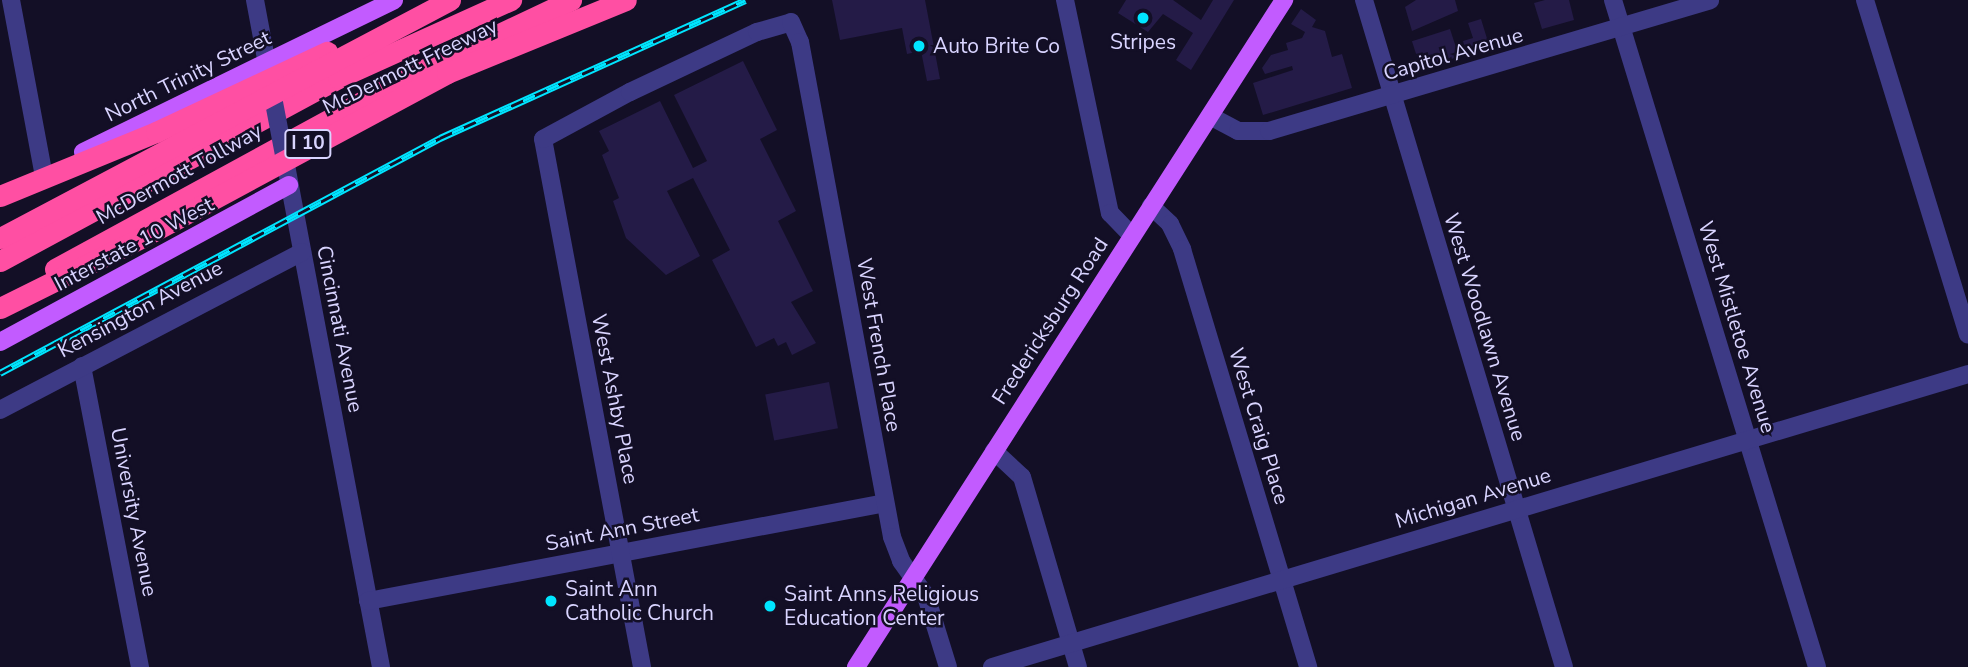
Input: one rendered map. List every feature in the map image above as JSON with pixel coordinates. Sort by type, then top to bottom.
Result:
[{"type":"highway","points":[[0,196],[156,132],[440,0]]},
{"type":"highway","name":"McDermott Freeway","points":[[0,238],[450,0]]},
{"type":"highway","name":"McDermott Tollway","points":[[0,261],[338,78],[511,0]]},
{"type":"highway","name":"McDermott Tollway","points":[[0,297],[402,80],[571,0]]},
{"type":"highway","name":"McDermott Freeway","points":[[0,308],[141,238],[447,73],[626,0]]},
{"type":"highway","points":[[0,196],[43,171]]},
{"type":"main road","name":"North Trinity Street","points":[[0,190],[394,0]]},
{"type":"main road","name":"Fredericksburg Road","points":[[856,667],[1284,0]]},
{"type":"main road","name":"Interstate 10 West","points":[[0,342],[289,186]]},
{"type":"street","points":[[11,0],[43,171]]},
{"type":"street","name":"Cincinnati Avenue","points":[[255,0],[381,667]]},
{"type":"street","points":[[1065,0],[1110,213],[1132,236]]},
{"type":"street","name":"West Woodlawn Avenue","points":[[1364,0],[1390,95],[1564,667]]},
{"type":"street","name":"West Mistletoe Avenue","points":[[1613,0],[1818,667]]},
{"type":"street","name":"Capitol Avenue","points":[[1210,116],[1238,131],[1269,131],[1622,29],[1710,0]]},
{"type":"street","points":[[1865,0],[1968,334]]},
{"type":"street","name":"West French Place","points":[[543,139],[630,92],[757,32],[791,22],[800,42],[885,503],[897,555],[926,596],[948,667]]},
{"type":"street","name":"West Ashby Place","points":[[543,139],[642,667]]},
{"type":"street","name":"West Craig Place","points":[[1151,206],[1170,224],[1182,249],[1308,667]]},
{"type":"street","name":"Kensington Avenue","points":[[0,410],[302,251]]},
{"type":"street","name":"University Avenue","points":[[82,366],[140,667]]},
{"type":"street","name":"Michigan Avenue","points":[[992,667],[1968,374]]},
{"type":"street","points":[[994,451],[1022,477],[1078,667]]},
{"type":"street","name":"Saint Ann Street","points":[[368,601],[885,503]]},
{"type":"building","name":"Auto Brite Co","points":[[832,0],[925,0],[940,79],[927,81],[921,51],[907,54],[902,28],[840,40]]},
{"type":"building","points":[[1126,0],[1173,0],[1201,20],[1213,0],[1234,0],[1191,70],[1176,60],[1193,33],[1163,14],[1148,32],[1118,13]]},
{"type":"building","points":[[1416,0],[1455,0],[1458,11],[1412,31],[1405,7]]},
{"type":"building","points":[[1569,0],[1574,20],[1542,29],[1534,3]]},
{"type":"building","points":[[1301,9],[1316,20],[1312,27],[1325,31],[1332,57],[1342,54],[1352,88],[1263,115],[1253,83],[1293,70],[1292,66],[1265,74],[1262,68],[1271,55],[1288,50],[1286,43],[1302,38],[1305,32],[1291,24]]},
{"type":"building","points":[[1481,19],[1489,45],[1466,52],[1463,41],[1473,38],[1468,23]]},
{"type":"building","points":[[1450,29],[1459,57],[1421,69],[1412,41]]},
{"type":"building","points":[[743,61],[777,130],[760,139],[796,211],[778,221],[813,291],[791,302],[816,343],[792,355],[786,342],[778,346],[774,338],[756,347],[712,260],[730,250],[693,178],[667,191],[700,256],[666,275],[626,238],[613,201],[619,198],[602,155],[609,151],[599,131],[660,101],[693,168],[707,161],[674,95]]},
{"type":"building","points":[[829,382],[838,428],[774,441],[765,394]]},
{"type":"railway","points":[[0,373],[440,138],[745,0]]},
{"type":"place","name":"Stripes","points":[[1143,18]]},
{"type":"place","name":"Auto Brite Co","points":[[919,46]]},
{"type":"place","name":"Saint Ann Catholic Church","points":[[551,601]]},
{"type":"place","name":"Saint Anns Religious Education Center","points":[[770,606]]}]
